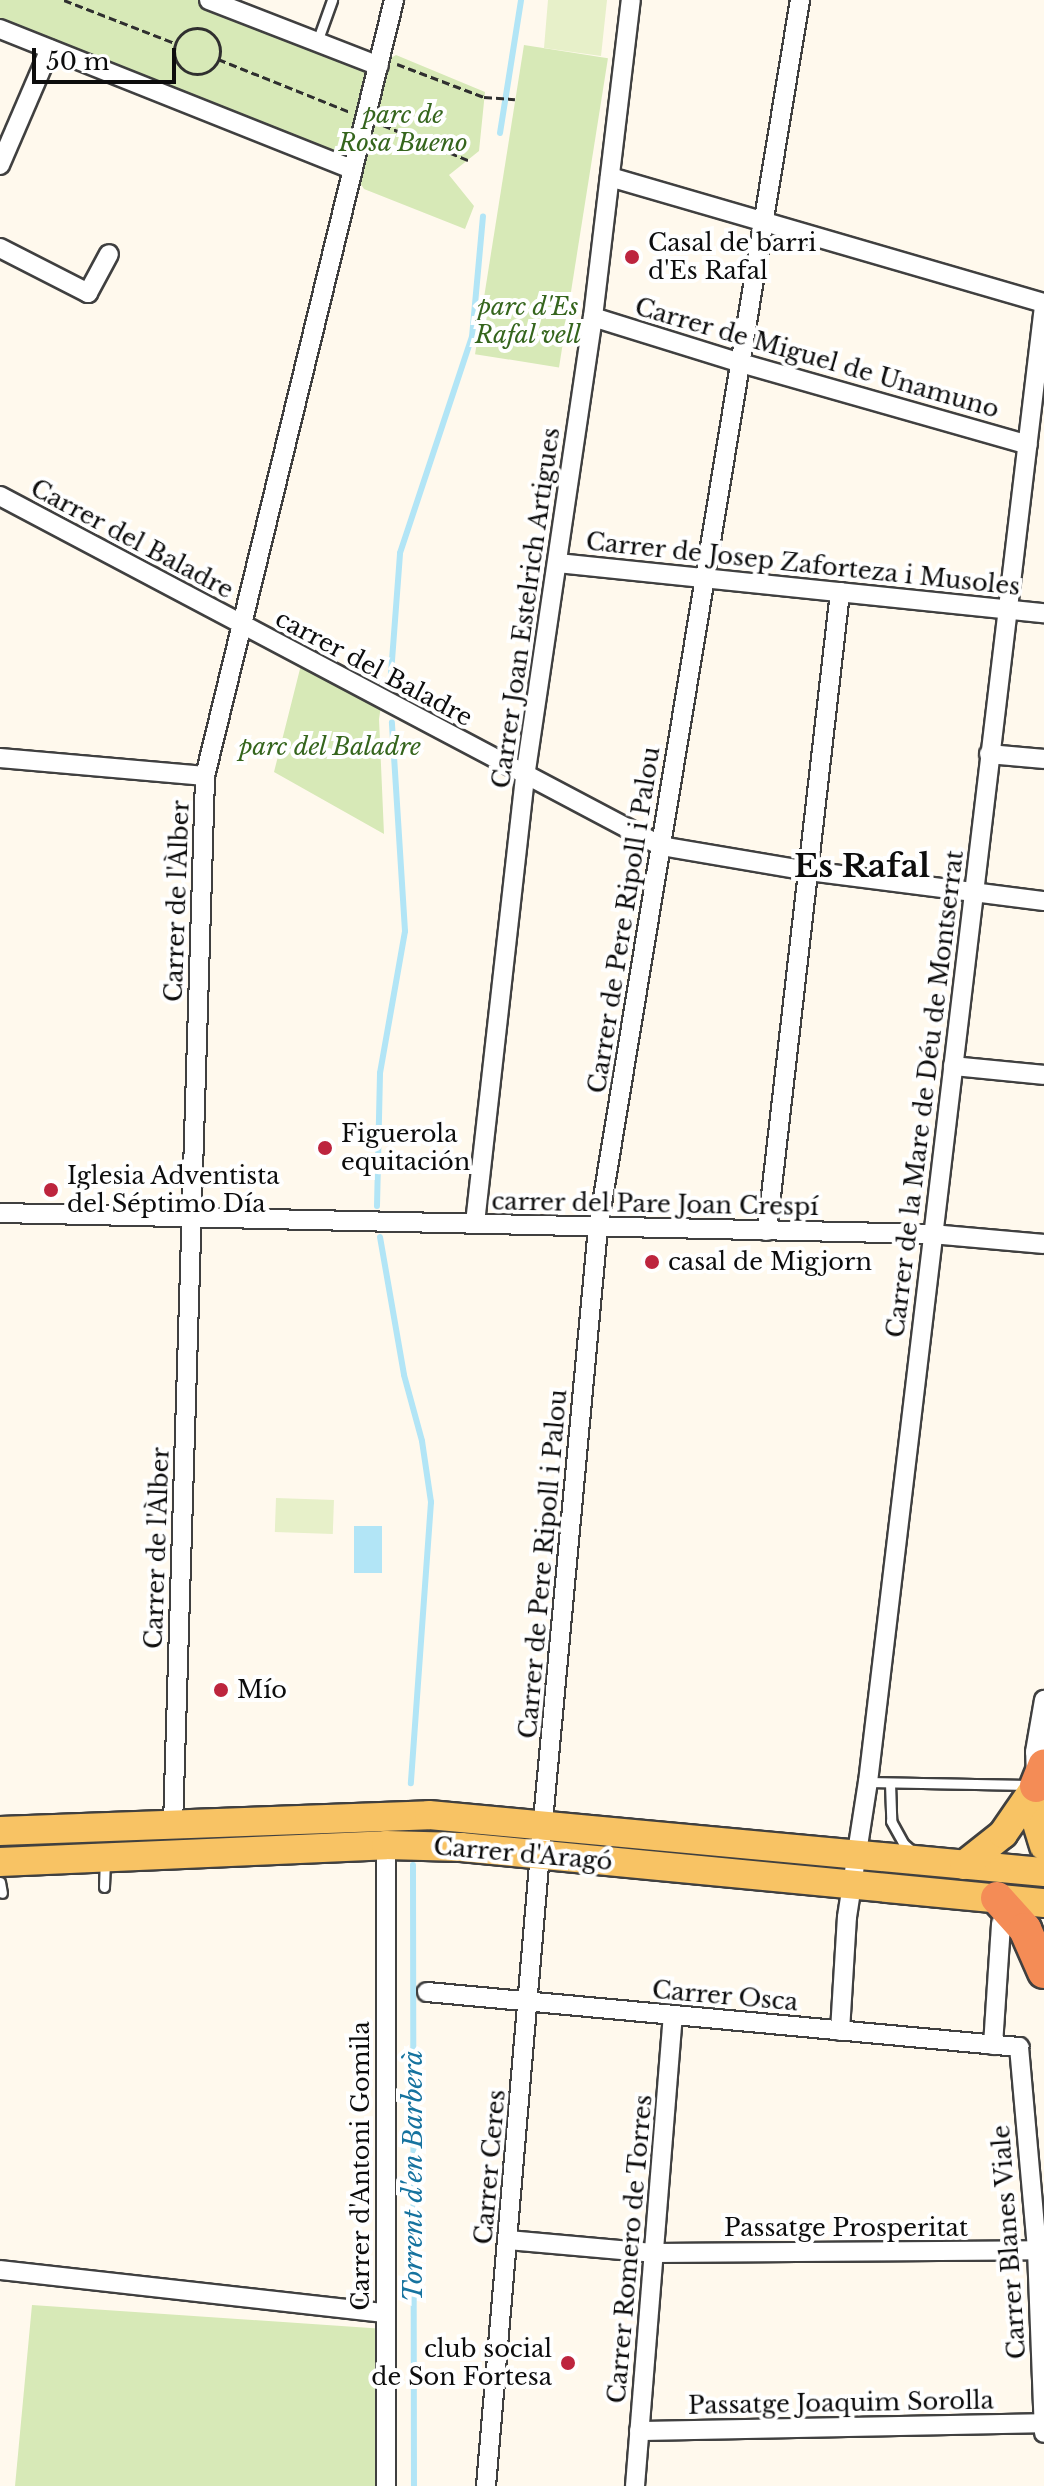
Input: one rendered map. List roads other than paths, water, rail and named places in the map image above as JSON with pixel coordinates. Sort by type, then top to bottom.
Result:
[{"type":"highway","points":[[999,1910],[1025,1929],[1044,1972]]},
{"type":"main road","points":[[1040,1776],[1036,1820],[1044,1846]]},
{"type":"main road","points":[[964,1865],[1003,1834],[1040,1776]]},
{"type":"main road","name":"Carrer d'Aragó","points":[[0,1831],[417,1815],[542,1823],[1044,1872]]},
{"type":"main road","points":[[159,1855],[170,1842],[173,1825]]},
{"type":"main road","name":"Carrer d'Aragó","points":[[0,1862],[386,1845],[540,1853],[852,1886],[999,1910],[1044,1903]]},
{"type":"street","points":[[209,0],[317,42],[380,62]]},
{"type":"street","name":"Carrer de l'Àlber","points":[[173,1825],[205,776],[394,0]]},
{"type":"street","name":"Carrer Joan Estelrich Artigues","points":[[475,1223],[525,777],[593,317],[631,0]]},
{"type":"street","name":"Carrer de Pere Ripoll i Palou","points":[[540,1853],[598,1228],[800,0]]},
{"type":"street","points":[[0,29],[351,169]]},
{"type":"street","points":[[0,165],[50,49]]},
{"type":"street","points":[[610,177],[1044,305]]},
{"type":"street","points":[[0,248],[88,293],[109,254]]},
{"type":"street","name":"Carrer de la Mare de Déu de Montserrat","points":[[840,2031],[852,1886],[868,1782],[1044,305]]},
{"type":"street","name":"Carrer de Miguel de Unamuno","points":[[593,317],[1028,445]]},
{"type":"street","name":"Carrer del Baladre","points":[[0,496],[242,625]]},
{"type":"street","name":"Carrer de Josep Zaforteza i Musoles","points":[[557,563],[1044,613]]},
{"type":"street","points":[[767,1231],[840,592]]},
{"type":"street","name":"carrer del Baladre","points":[[242,625],[525,777],[661,846],[809,871],[1044,901]]},
{"type":"street","points":[[989,754],[1044,759]]},
{"type":"street","points":[[0,758],[205,776]]},
{"type":"street","points":[[953,1066],[1044,1075]]},
{"type":"street","name":"carrer del Pare Joan Crespí","points":[[0,1213],[932,1234]]},
{"type":"street","points":[[932,1234],[1044,1244]]},
{"type":"street","points":[[1040,1776],[1035,1752],[1044,1700]]},
{"type":"street","name":"Carrer d'Antoni Gomila","points":[[386,1845],[386,2486]]},
{"type":"street","name":"Carrer Ceres","points":[[486,2486],[530,2002],[540,1853]]},
{"type":"street","points":[[993,2045],[999,1910]]},
{"type":"street","name":"Carrer Osca","points":[[427,1992],[1019,2047]]},
{"type":"street","name":"Carrer Romero de Torres","points":[[635,2486],[673,2016]]},
{"type":"street","name":"Carrer Blanes Viale","points":[[1019,2047],[1037,2250],[1044,2433]]},
{"type":"street","name":"Passatge Prosperitat","points":[[508,2240],[655,2253],[1037,2250]]},
{"type":"street","points":[[0,2270],[385,2313]]},
{"type":"street","name":"Passatge Joaquim Sorolla","points":[[639,2431],[1044,2423]]},
{"type":"lane","points":[[317,42],[332,0]]},
{"type":"lane","points":[[868,1782],[1040,1776]]},
{"type":"lane","points":[[890,1783],[888,1807],[896,1832],[903,1843],[930,1862]]},
{"type":"lane","points":[[104,1887],[105,1857]]},
{"type":"water","points":[[354,1526],[382,1526],[382,1573],[354,1573]]},
{"type":"waterway","name":"Torrent d'en Barberà","points":[[500,133],[521,0]]},
{"type":"waterway","name":"Torrent d'en Barberà","points":[[390,687],[400,553],[472,337],[483,217]]},
{"type":"waterway","name":"Torrent d'en Barberà","points":[[377,1206],[380,1073],[405,931],[392,722]]},
{"type":"waterway","name":"Torrent d'en Barberà","points":[[380,1237],[404,1375],[422,1441],[431,1502],[411,1783]]},
{"type":"waterway","name":"Torrent d'en Barberà","points":[[413,1865],[414,2486]]},
{"type":"place","name":"Casal de barri d'Es Rafal","points":[[632,257]]},
{"type":"place","name":"Figuerola equitación","points":[[325,1148]]},
{"type":"place","name":"Iglesia Adventista del Séptimo Día","points":[[51,1190]]},
{"type":"place","name":"casal de Migjorn","points":[[652,1262]]},
{"type":"place","name":"Mío","points":[[221,1690]]},
{"type":"place","name":"club social de Son Fortesa","points":[[568,2363]]},
{"type":"district","name":"Es Rafal","points":[[862,866]]},
{"type":"park label","name":"parc de Rosa Bueno","points":[[403,129]]},
{"type":"park label","name":"parc d'Es Rafal vell","points":[[528,321]]},
{"type":"park label","name":"parc del Baladre","points":[[330,747]]}]
